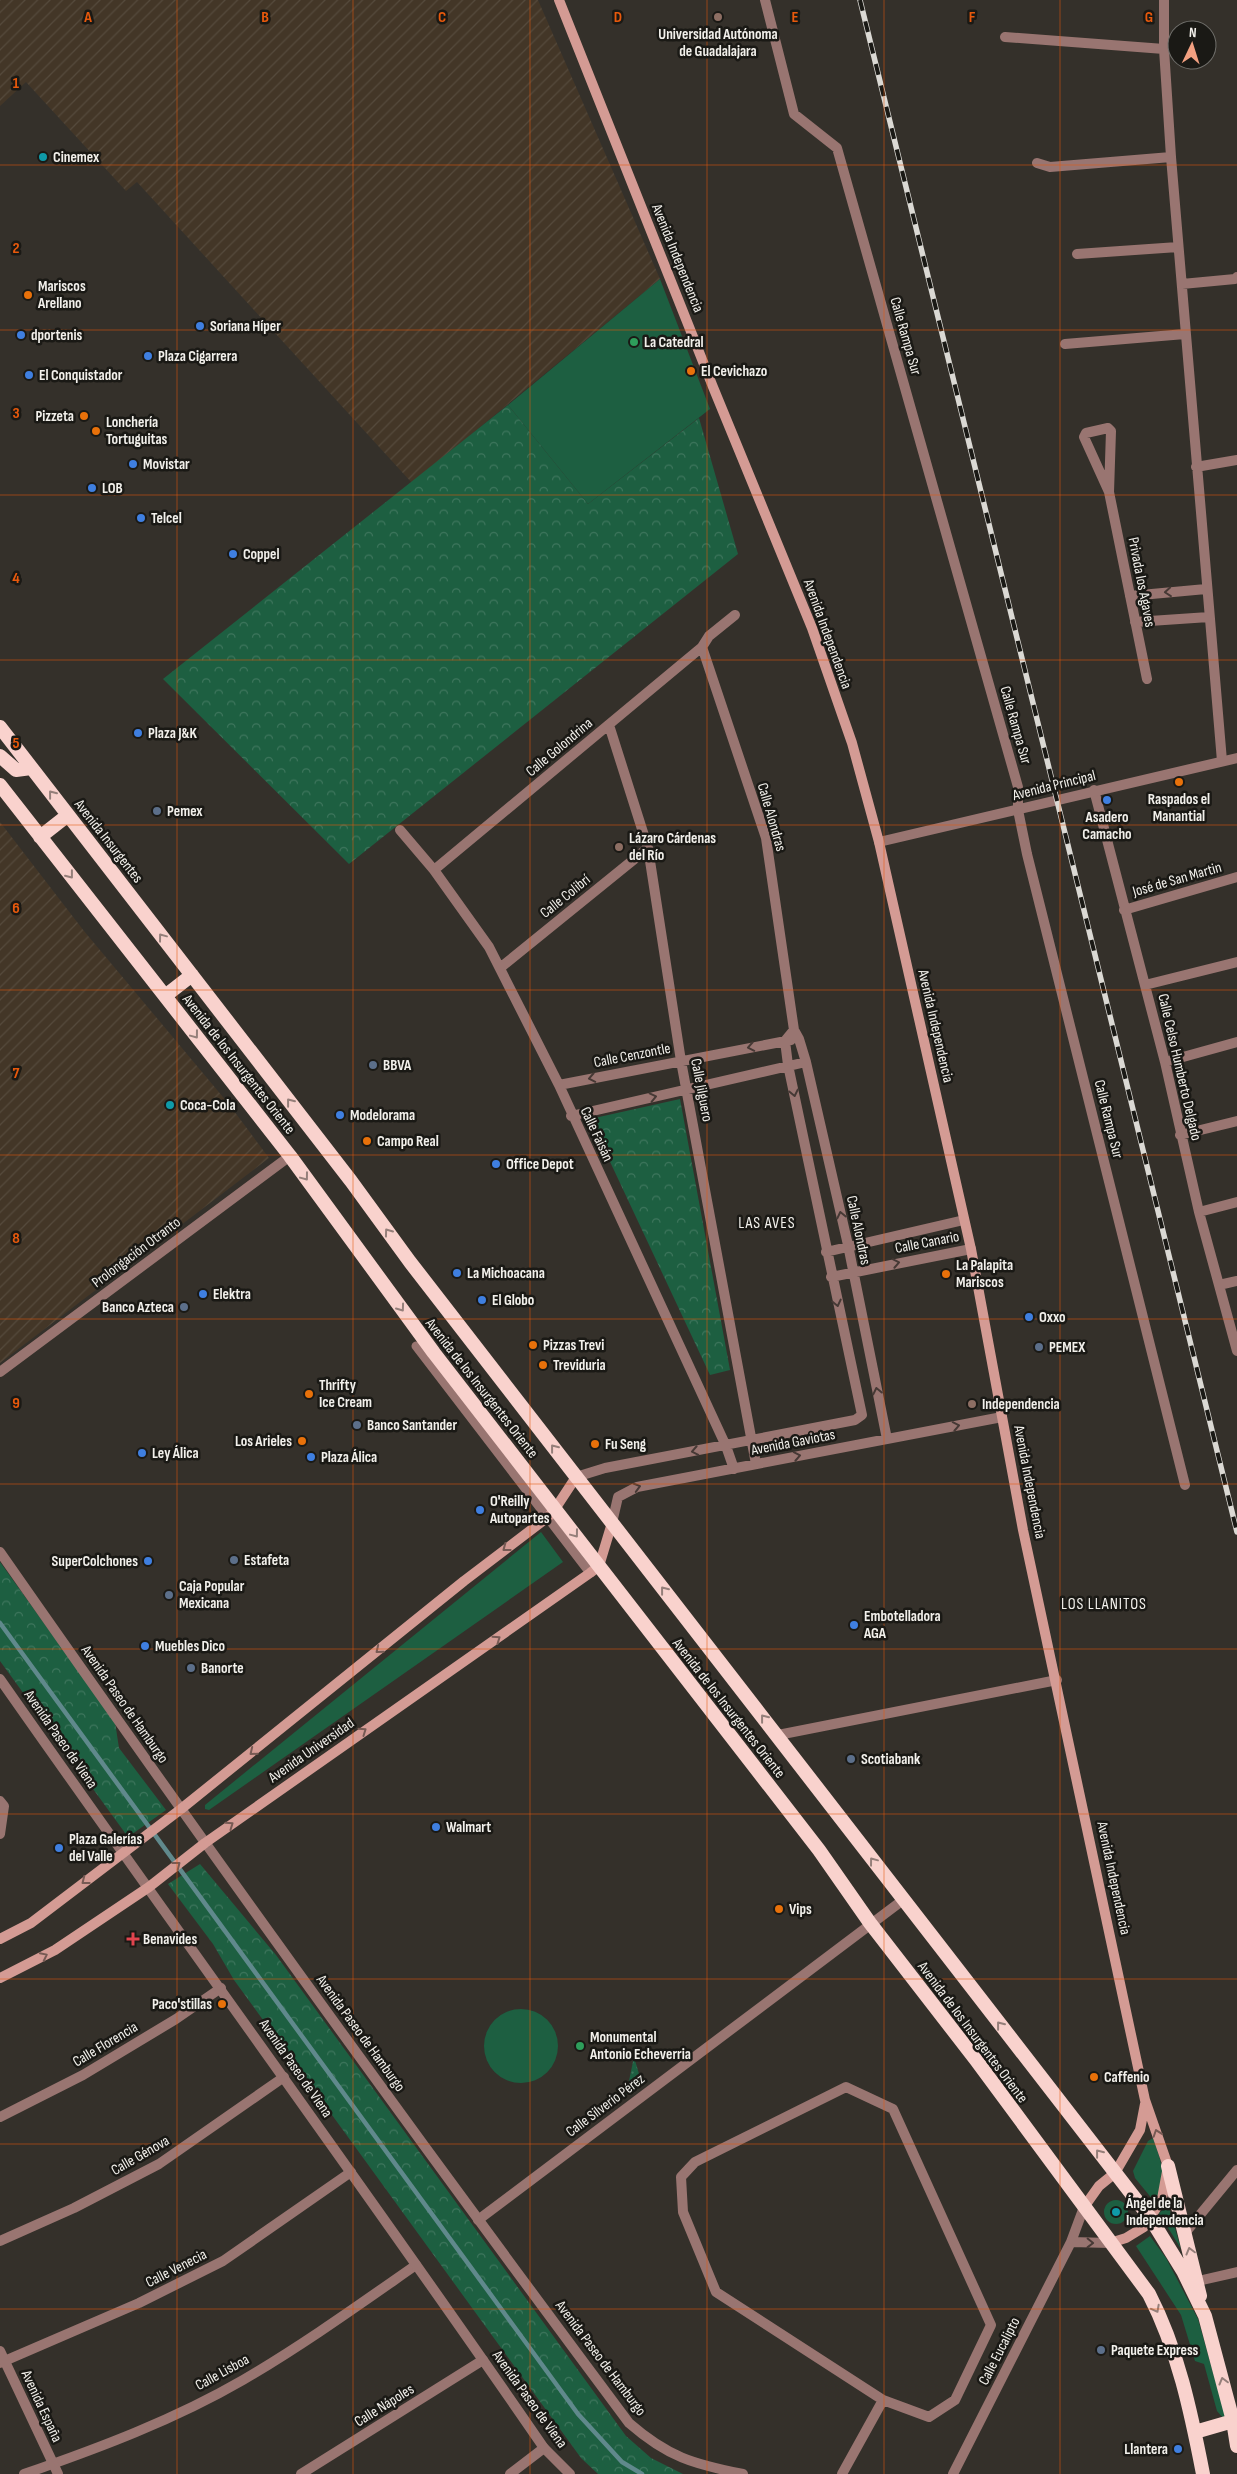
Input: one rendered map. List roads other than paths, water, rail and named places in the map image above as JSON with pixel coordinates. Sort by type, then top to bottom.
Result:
[{"type":"highway","name":"Avenida Insurgentes","points":[[0,728],[192,975]]},
{"type":"highway","points":[[0,756],[16,770],[31,768]]},
{"type":"highway","points":[[0,785],[165,996],[192,975]]},
{"type":"highway","points":[[40,837],[68,815]]},
{"type":"highway","name":"Avenida de los Insurgentes Oriente","points":[[192,975],[576,1477],[1151,2219],[1183,2271],[1205,2316],[1233,2421],[1237,2446]]},
{"type":"highway","name":"Avenida de los Insurgentes Oriente","points":[[165,996],[290,1156],[549,1512],[819,1850],[870,1923],[1084,2206],[1148,2294],[1165,2325],[1195,2432],[1203,2474]]},
{"type":"highway","points":[[1168,2166],[1198,2281],[1205,2316]]},
{"type":"highway","points":[[1195,2432],[1233,2421]]},
{"type":"main road","name":"Avenida Independencia","points":[[559,0],[716,396],[812,628],[852,743],[879,842],[971,1249],[1023,1530],[1057,1680],[1145,2100],[1168,2166]]},
{"type":"main road","points":[[0,1939],[31,1923],[181,1809],[549,1512],[576,1477]]},
{"type":"main road","points":[[595,1570],[612,1523]]},
{"type":"main road","name":"Avenida Universidad","points":[[0,1978],[55,1950],[148,1887],[205,1843],[595,1570]]},
{"type":"main road","name":"Avenida Independencia","points":[[1115,2173],[1140,2130],[1145,2100]]},
{"type":"main road","points":[[1110,2243],[1136,2233],[1151,2219],[1162,2199],[1168,2166]]},
{"type":"main road","name":"Calle Eucalipto","points":[[1084,2206],[1099,2186],[1115,2173]]},
{"type":"street","name":"Calle Rampa Sur","points":[[765,0],[794,114],[837,148],[1018,787],[1018,810],[1185,1485]]},
{"type":"street","points":[[1164,0],[1164,49],[1171,157],[1222,761]]},
{"type":"street","points":[[1005,37],[1164,49]]},
{"type":"street","points":[[1037,163],[1050,167],[1171,157]]},
{"type":"street","points":[[1077,254],[1178,247]]},
{"type":"street","points":[[1182,284],[1235,279],[1237,277]]},
{"type":"street","points":[[1065,344],[1185,334]]},
{"type":"street","name":"Privada los Agaves","points":[[1109,492],[1111,431],[1108,428],[1086,433],[1084,437],[1109,492],[1147,679]]},
{"type":"street","points":[[1196,467],[1237,460]]},
{"type":"street","points":[[1130,596],[1206,589]]},
{"type":"street","name":"Calle Golondrina","points":[[434,870],[610,725],[702,647],[709,636],[735,616]]},
{"type":"street","points":[[1135,622],[1209,616]]},
{"type":"street","name":"Calle Alondras","points":[[702,647],[766,838],[796,1035],[806,1062],[848,1245],[887,1439]]},
{"type":"street","name":"Calle Jilguero","points":[[610,725],[648,848],[681,1061],[756,1464]]},
{"type":"street","name":"Avenida Principal","points":[[879,842],[1018,810],[1094,790],[1237,758]]},
{"type":"street","name":"Calle Celso Humberto Delgado","points":[[1094,790],[1165,1062],[1180,1135],[1199,1212],[1237,1352]]},
{"type":"street","name":"Calle Faisán","points":[[400,830],[434,870],[489,947],[500,968],[558,1085],[726,1446],[734,1469]]},
{"type":"street","name":"Calle Colibrí","points":[[500,968],[648,848]]},
{"type":"street","name":"José de San Martin","points":[[1124,910],[1237,877]]},
{"type":"street","points":[[1145,985],[1237,962]]},
{"type":"street","name":"Calle Cenzontle","points":[[558,1085],[785,1041],[796,1035]]},
{"type":"street","points":[[785,1041],[788,1065],[831,1277]]},
{"type":"street","points":[[1165,1062],[1237,1042]]},
{"type":"street","points":[[571,1116],[806,1062]]},
{"type":"street","points":[[1180,1135],[1237,1121]]},
{"type":"street","name":"Prolongación Otranto","points":[[0,1372],[290,1156]]},
{"type":"street","points":[[1199,1212],[1237,1202]]},
{"type":"street","name":"Calle Canario","points":[[826,1252],[848,1245],[964,1220]]},
{"type":"street","name":"Calle Canario","points":[[831,1277],[971,1249]]},
{"type":"street","name":"Avenida Gaviotas","points":[[576,1477],[605,1468],[855,1420],[862,1415],[831,1277]]},
{"type":"street","points":[[1219,1285],[1237,1281]]},
{"type":"street","name":"Avenida de los Insurgentes Oriente","points":[[416,1346],[549,1512]]},
{"type":"street","name":"Avenida Gaviotas","points":[[612,1523],[616,1502],[624,1492],[637,1487],[1002,1417]]},
{"type":"street","name":"Avenida Paseo de Hamburgo","points":[[0,1552],[205,1843],[478,2220],[629,2423],[652,2443],[680,2458],[710,2468],[744,2474]]},
{"type":"street","name":"Avenida Paseo de Viena","points":[[0,1679],[284,2077],[544,2448],[570,2474]]},
{"type":"street","points":[[778,1736],[1057,1680]]},
{"type":"street","points":[[0,1801],[4,1806],[0,1834]]},
{"type":"street","name":"Calle Silverio Pérez","points":[[478,2220],[903,1900]]},
{"type":"street","name":"Calle Florencia","points":[[0,2117],[83,2075],[176,2019],[221,1988]]},
{"type":"street","name":"Calle Génova","points":[[0,2241],[74,2208],[159,2164],[284,2077]]},
{"type":"street","points":[[846,2087],[893,2109],[991,2325],[955,2400],[929,2417],[883,2400],[716,2292],[683,2212],[681,2177],[695,2162],[846,2087]]},
{"type":"street","points":[[1185,2233],[1237,2170]]},
{"type":"street","name":"Calle Venecia","points":[[2,2362],[139,2303],[224,2261],[351,2172]]},
{"type":"street","name":"Calle Eucalipto","points":[[953,2474],[1071,2242],[1084,2206]]},
{"type":"street","points":[[1071,2242],[1110,2243]]},
{"type":"street","name":"Calle Lisboa","points":[[24,2474],[118,2440],[242,2380],[337,2320],[416,2265]]},
{"type":"street","points":[[1198,2281],[1237,2272]]},
{"type":"street","name":"Avenida España","points":[[0,2351],[2,2362],[58,2474]]},
{"type":"street","name":"Calle Nápoles","points":[[301,2474],[483,2360]]},
{"type":"street","points":[[842,2474],[883,2400]]},
{"type":"street","points":[[510,2474],[544,2448]]},
{"type":"waterway","points":[[0,1623],[578,2414],[622,2462],[642,2474]]},
{"type":"railway","points":[[860,0],[1237,1532]]},
{"type":"place","name":"Universidad Autónoma de Guadalajara","points":[[718,17]]},
{"type":"place","name":"Cinemex","points":[[43,157]]},
{"type":"place","name":"Mariscos Arellano","points":[[28,295]]},
{"type":"place","name":"Soriana Híper","points":[[200,326]]},
{"type":"place","name":"dportenis","points":[[21,335]]},
{"type":"place","name":"La Catedral","points":[[634,342]]},
{"type":"place","name":"Plaza Cigarrera","points":[[148,356]]},
{"type":"place","name":"El Cevichazo","points":[[691,371]]},
{"type":"place","name":"El Conquistador","points":[[29,375]]},
{"type":"place","name":"Pizzeta","points":[[84,416]]},
{"type":"place","name":"Lonchería Tortuguitas","points":[[96,431]]},
{"type":"place","name":"Movistar","points":[[133,464]]},
{"type":"place","name":"LOB","points":[[92,488]]},
{"type":"place","name":"Telcel","points":[[141,518]]},
{"type":"place","name":"Coppel","points":[[233,554]]},
{"type":"place","name":"Plaza J&K","points":[[138,733]]},
{"type":"place","name":"Raspados el Manantial","points":[[1179,782]]},
{"type":"place","name":"Asadero Camacho","points":[[1107,800]]},
{"type":"place","name":"Pemex","points":[[157,811]]},
{"type":"place","name":"Lázaro Cárdenas del Río","points":[[619,847]]},
{"type":"place","name":"BBVA","points":[[373,1065]]},
{"type":"place","name":"Coca-Cola","points":[[170,1105]]},
{"type":"place","name":"Modelorama","points":[[340,1115]]},
{"type":"place","name":"Campo Real","points":[[367,1141]]},
{"type":"place","name":"Office Depot","points":[[496,1164]]},
{"type":"place","name":"La Michoacana","points":[[457,1273]]},
{"type":"place","name":"La Palapita Mariscos","points":[[946,1274]]},
{"type":"place","name":"Elektra","points":[[203,1294]]},
{"type":"place","name":"El Globo","points":[[482,1300]]},
{"type":"place","name":"Banco Azteca","points":[[184,1307]]},
{"type":"place","name":"Oxxo","points":[[1029,1317]]},
{"type":"place","name":"Pizzas Trevi","points":[[533,1345]]},
{"type":"place","name":"PEMEX","points":[[1039,1347]]},
{"type":"place","name":"Treviduria","points":[[543,1365]]},
{"type":"place","name":"Thrifty Ice Cream","points":[[309,1394]]},
{"type":"place","name":"Independencia","points":[[972,1404]]},
{"type":"place","name":"Banco Santander","points":[[357,1425]]},
{"type":"place","name":"Los Arieles","points":[[302,1441]]},
{"type":"place","name":"Fu Seng","points":[[595,1444]]},
{"type":"place","name":"Ley Álica","points":[[142,1453]]},
{"type":"place","name":"Plaza Álica","points":[[311,1457]]},
{"type":"place","name":"O'Reilly Autopartes","points":[[480,1510]]},
{"type":"place","name":"Estafeta","points":[[234,1560]]},
{"type":"place","name":"SuperColchones","points":[[148,1561]]},
{"type":"place","name":"Caja Popular Mexicana","points":[[169,1595]]},
{"type":"place","name":"Embotelladora AGA","points":[[854,1625]]},
{"type":"place","name":"Muebles Dico","points":[[145,1646]]},
{"type":"place","name":"Banorte","points":[[191,1668]]},
{"type":"place","name":"Scotiabank","points":[[851,1759]]},
{"type":"place","name":"Walmart","points":[[436,1827]]},
{"type":"place","name":"Plaza Galerías del Valle","points":[[59,1848]]},
{"type":"place","name":"Vips","points":[[779,1909]]},
{"type":"place","name":"Benavides","points":[[133,1939]]},
{"type":"place","name":"Paco'stillas","points":[[222,2004]]},
{"type":"place","name":"Monumental Antonio Echeverria","points":[[580,2046]]},
{"type":"place","name":"Caffenio","points":[[1094,2077]]},
{"type":"place","name":"Ángel de la Independencia","points":[[1116,2212]]},
{"type":"place","name":"Paquete Express","points":[[1101,2350]]},
{"type":"place","name":"Llantera","points":[[1178,2449]]},
{"type":"district","name":"LAS AVES","points":[[767,1222]]},
{"type":"district","name":"LOS LLANITOS","points":[[1104,1603]]}]
